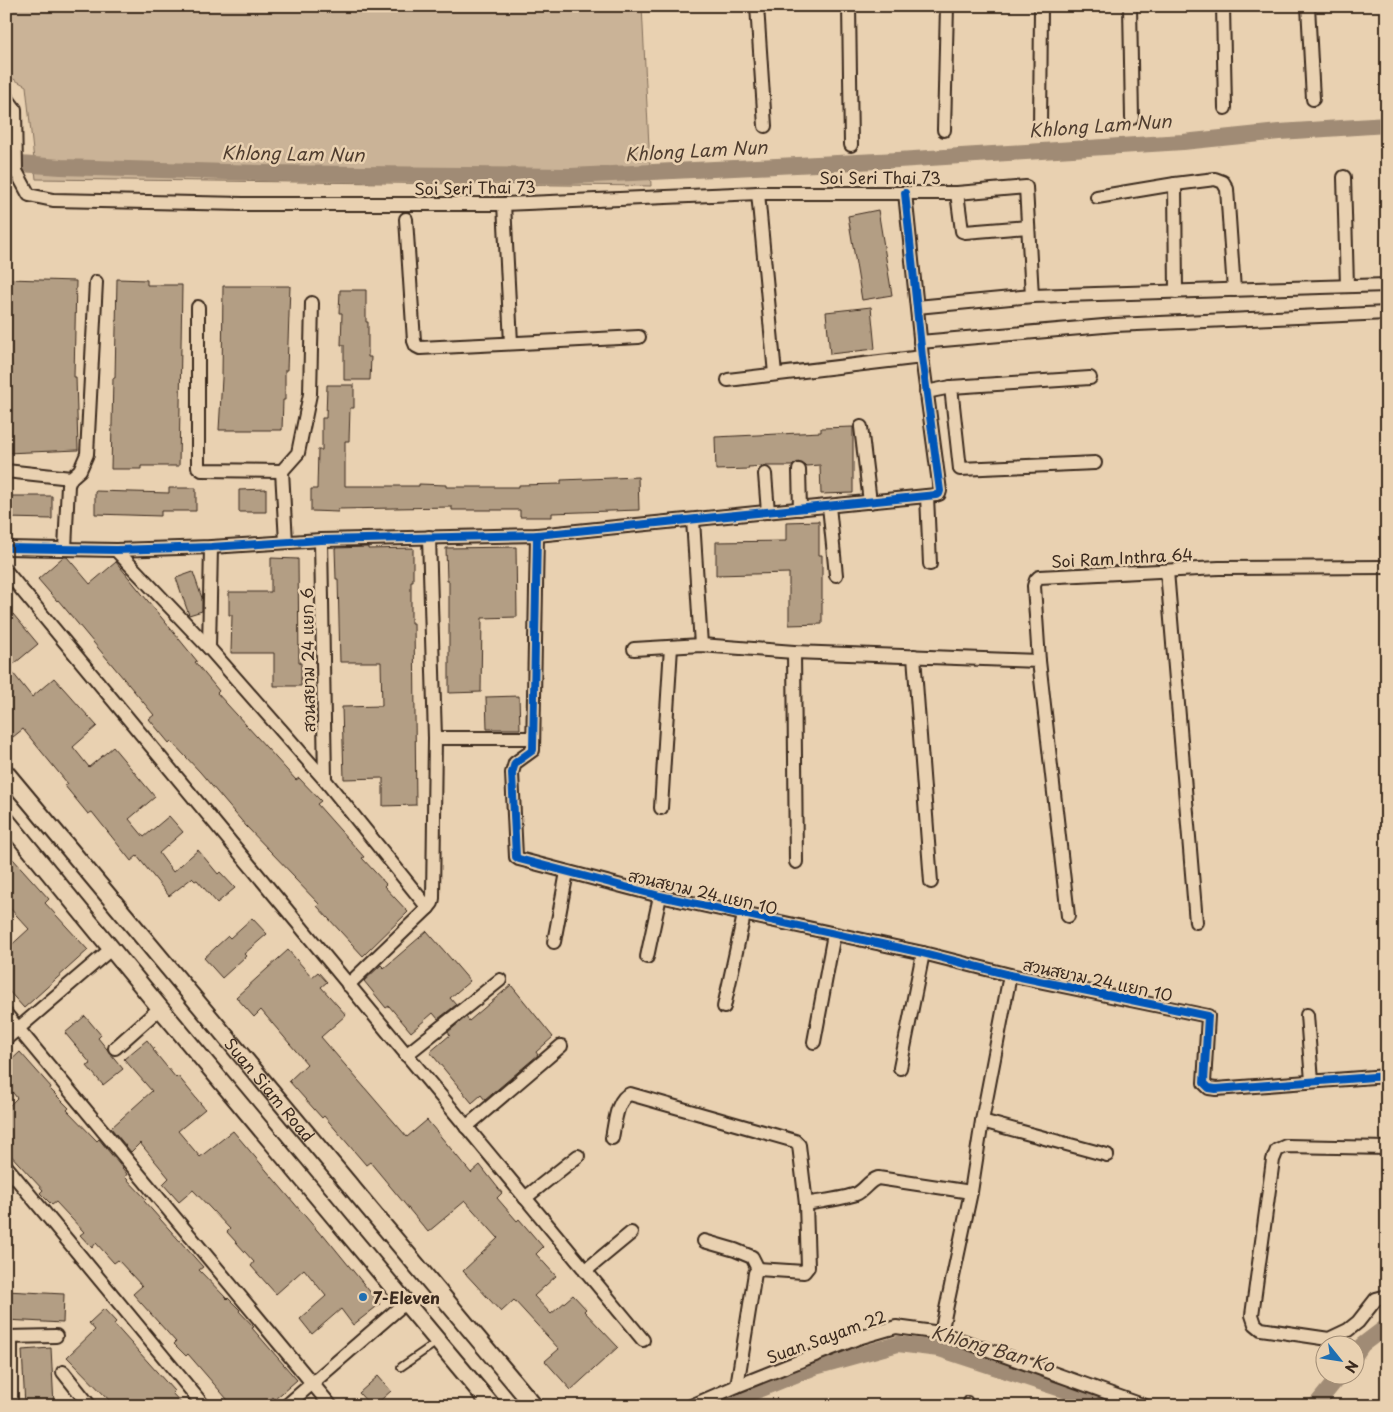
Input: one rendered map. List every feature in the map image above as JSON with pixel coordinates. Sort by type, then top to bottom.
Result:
[{"type":"street","points":[[757,6],[765,126]]},
{"type":"street","points":[[849,6],[851,145]]},
{"type":"street","points":[[944,130],[947,6]]},
{"type":"street","points":[[1040,130],[1041,6]]},
{"type":"street","points":[[1130,6],[1132,118]]},
{"type":"street","points":[[1222,6],[1225,108]]},
{"type":"street","points":[[1308,6],[1313,99]]},
{"type":"street","name":"Soi Seri Thai 73","points":[[6,97],[15,109],[16,171],[29,195],[53,200],[243,204],[504,204],[758,192],[957,193],[1026,187],[1028,227]]},
{"type":"street","points":[[1344,177],[1347,286]]},
{"type":"street","points":[[1097,197],[1216,179],[1223,182],[1227,189],[1234,290]]},
{"type":"street","points":[[1175,184],[1176,292]]},
{"type":"street","points":[[758,192],[775,374]]},
{"type":"street","points":[[957,193],[962,230],[965,232],[1028,227],[1032,296]]},
{"type":"street","points":[[6,548],[116,550],[211,547],[320,540],[537,536],[939,494],[920,342],[905,194]]},
{"type":"street","points":[[504,204],[511,343]]},
{"type":"street","points":[[406,219],[414,340],[416,346],[420,348],[639,337]]},
{"type":"street","points":[[65,549],[68,485],[71,478],[80,470],[87,454],[96,282]]},
{"type":"street","points":[[917,307],[1032,296],[1387,285]]},
{"type":"street","points":[[286,542],[282,471],[298,453],[310,394],[312,303]]},
{"type":"street","points":[[198,307],[198,467],[202,470],[282,471]]},
{"type":"street","points":[[920,342],[1115,324],[1387,313]]},
{"type":"street","points":[[728,380],[922,358]]},
{"type":"street","points":[[926,392],[951,387],[1090,378]]},
{"type":"street","points":[[951,387],[960,469],[1096,463]]},
{"type":"street","points":[[861,427],[870,502]]},
{"type":"street","points":[[799,470],[800,509]]},
{"type":"street","points":[[6,471],[71,478]]},
{"type":"street","points":[[765,474],[768,512]]},
{"type":"street","points":[[927,496],[930,564]]},
{"type":"street","points":[[829,506],[836,575]]},
{"type":"street","points":[[693,520],[701,645]]},
{"type":"street","name":"สวนสยาม 24 แยก 10","points":[[537,536],[532,751],[515,763],[512,773],[516,857],[660,896],[923,953],[1010,975],[1208,1016],[1204,1084],[1209,1088],[1312,1081]]},
{"type":"street","points":[[348,985],[428,908],[433,898],[435,738],[429,537]]},
{"type":"street","name":"สวนสยาม 24 แยก 6","points":[[320,540],[325,780]]},
{"type":"street","points":[[209,648],[211,547]]},
{"type":"street","points":[[116,550],[209,648],[325,780],[428,908]]},
{"type":"street","name":"Soi Ram Inthra 64","points":[[1039,661],[1034,586],[1039,577],[1219,568],[1387,567]]},
{"type":"street","points":[[6,571],[643,1340]]},
{"type":"street","points":[[1166,571],[1196,922]]},
{"type":"street","points":[[634,649],[701,645],[794,652],[1039,661],[1068,916]]},
{"type":"street","points":[[661,808],[671,647]]},
{"type":"street","points":[[794,652],[796,862]]},
{"type":"street","points":[[914,656],[931,882]]},
{"type":"street","points":[[435,738],[533,738]]},
{"type":"street","name":"Suan Siam Road","points":[[9,782],[534,1406]]},
{"type":"street","name":"Suan Siam Road","points":[[6,820],[111,949],[492,1406]]},
{"type":"street","points":[[554,942],[567,872]]},
{"type":"street","points":[[647,957],[660,896]]},
{"type":"street","points":[[724,1007],[744,915]]},
{"type":"street","points":[[814,1042],[834,934]]},
{"type":"street","points":[[6,1039],[111,949]]},
{"type":"street","points":[[900,1068],[923,953]]},
{"type":"street","points":[[941,1333],[971,1192],[982,1121],[1010,975]]},
{"type":"street","points":[[406,1055],[500,980]]},
{"type":"street","points":[[115,1048],[160,1008]]},
{"type":"street","points":[[6,1014],[331,1406]]},
{"type":"street","points":[[1307,1015],[1312,1081],[1387,1076]]},
{"type":"street","points":[[466,1127],[561,1046]]},
{"type":"street","points":[[612,1138],[621,1101],[630,1094],[799,1144],[806,1204],[808,1267],[806,1270],[758,1269]]},
{"type":"street","points":[[982,1121],[1107,1155]]},
{"type":"street","points":[[1387,1148],[1286,1146],[1277,1150],[1273,1160],[1252,1315],[1255,1324],[1261,1329],[1329,1339],[1348,1330],[1358,1322],[1376,1299],[1387,1296]]},
{"type":"street","points":[[525,1198],[578,1156]]},
{"type":"street","points":[[6,1166],[204,1406]]},
{"type":"street","points":[[806,1204],[854,1194],[862,1190],[870,1181],[878,1178],[971,1192]]},
{"type":"street","points":[[585,1271],[631,1233]]},
{"type":"street","points":[[704,1241],[735,1250],[752,1258],[758,1269]]},
{"type":"street","points":[[736,1386],[758,1269]]},
{"type":"street","points":[[286,1406],[406,1302]]},
{"type":"street","name":"Suan Sayam 22","points":[[691,1406],[736,1386],[858,1338],[896,1326],[941,1333],[1145,1406]]},
{"type":"street","points":[[12,1406],[9,1337],[56,1336]]},
{"type":"street","points":[[63,1372],[90,1406]]},
{"type":"lane","points":[[402,1367],[438,1341]]},
{"type":"shaded area","points":[[6,6],[642,6],[651,186],[36,179],[26,86],[6,75]]},
{"type":"building","points":[[878,210],[892,295],[862,300],[848,216]]},
{"type":"building","points":[[8,279],[76,281],[74,377],[76,377],[78,450],[6,453]]},
{"type":"building","points":[[117,279],[147,280],[147,285],[182,285],[179,466],[141,466],[141,469],[111,469]]},
{"type":"building","points":[[223,286],[290,286],[287,370],[285,370],[282,430],[219,430],[222,378]]},
{"type":"building","points":[[340,290],[366,290],[368,357],[371,357],[370,380],[344,380],[344,345],[341,345],[342,313],[339,313]]},
{"type":"building","points":[[871,307],[875,349],[830,354],[826,312]]},
{"type":"building","points":[[327,385],[354,385],[354,408],[350,408],[349,441],[345,441],[345,486],[419,486],[419,484],[446,485],[446,487],[519,487],[519,485],[561,484],[561,480],[638,477],[639,510],[552,513],[552,517],[520,517],[520,510],[452,510],[452,507],[338,509],[338,512],[311,511],[311,489],[317,489],[318,450],[322,450],[322,418],[326,418]]},
{"type":"building","points":[[853,427],[853,493],[821,494],[820,465],[806,466],[798,462],[792,466],[716,470],[715,437],[821,432],[821,428]]},
{"type":"building","points":[[169,488],[196,488],[196,511],[161,511],[161,516],[95,514],[95,491],[169,493]]},
{"type":"building","points":[[266,489],[266,512],[239,512],[239,490]]},
{"type":"building","points":[[6,496],[52,496],[52,519],[6,518]]},
{"type":"building","points":[[819,521],[819,555],[822,555],[822,624],[789,625],[789,573],[716,575],[716,542],[786,541],[786,522]]},
{"type":"building","points":[[368,547],[368,549],[413,548],[411,623],[414,623],[416,805],[383,806],[383,778],[344,779],[342,707],[382,706],[381,662],[340,662],[338,579],[336,579],[335,548]]},
{"type":"building","points":[[516,547],[517,617],[482,618],[481,692],[449,693],[449,581],[447,581],[446,548]]},
{"type":"building","points":[[63,557],[67,557],[90,584],[116,562],[197,661],[195,662],[219,691],[217,693],[296,780],[299,778],[321,801],[317,804],[364,857],[362,858],[386,884],[384,886],[408,912],[363,956],[317,906],[319,904],[246,826],[200,772],[171,741],[169,743],[149,719],[154,715],[58,600],[38,579]]},
{"type":"building","points":[[271,558],[298,559],[301,686],[274,686],[274,653],[231,653],[232,615],[229,615],[229,592],[271,592]]},
{"type":"building","points":[[193,572],[202,598],[202,611],[189,615],[176,578]]},
{"type":"building","points":[[13,614],[38,644],[9,668],[32,697],[54,678],[97,726],[73,747],[89,767],[113,747],[155,797],[129,819],[144,837],[169,816],[183,832],[159,853],[173,872],[198,850],[218,874],[220,872],[235,888],[217,903],[197,880],[195,881],[192,878],[169,896],[137,856],[131,861],[92,812],[88,814],[65,786],[68,784],[23,729],[13,737],[6,728],[6,620]]},
{"type":"building","points":[[519,696],[520,729],[487,729],[486,697]]},
{"type":"building","points":[[13,859],[49,899],[45,903],[88,950],[24,1008],[6,988],[6,950],[29,929],[6,904],[6,865]]},
{"type":"building","points":[[252,918],[267,934],[244,954],[246,956],[222,978],[204,958],[228,936],[230,938]]},
{"type":"building","points":[[427,931],[470,981],[450,998],[456,1005],[438,1019],[433,1013],[411,1032],[389,1006],[386,1008],[364,981],[381,965],[384,968]]},
{"type":"building","points":[[288,950],[312,977],[318,972],[327,982],[321,987],[346,1015],[321,1037],[407,1137],[427,1120],[471,1173],[480,1165],[502,1193],[497,1198],[517,1221],[519,1219],[543,1247],[536,1254],[556,1276],[534,1296],[551,1314],[573,1295],[586,1309],[584,1311],[618,1347],[571,1390],[545,1361],[559,1349],[514,1300],[501,1312],[463,1271],[498,1238],[465,1201],[428,1232],[370,1162],[366,1165],[324,1116],[322,1118],[289,1081],[307,1064],[261,1010],[254,1017],[236,997]]},
{"type":"building","points":[[511,985],[553,1037],[536,1052],[538,1055],[485,1100],[481,1095],[472,1103],[430,1052],[450,1035],[448,1032],[466,1017],[469,1021]]},
{"type":"building","points":[[85,1016],[101,1035],[98,1038],[123,1069],[103,1085],[87,1066],[91,1064],[65,1033]]},
{"type":"building","points":[[147,1040],[176,1078],[178,1076],[205,1109],[178,1131],[200,1157],[233,1131],[322,1236],[323,1234],[380,1304],[353,1325],[341,1309],[312,1334],[300,1319],[326,1296],[304,1269],[276,1294],[251,1266],[254,1262],[227,1232],[230,1229],[193,1190],[179,1202],[163,1184],[169,1178],[140,1143],[131,1152],[111,1128],[152,1091],[124,1059]]},
{"type":"building","points":[[20,1052],[51,1087],[50,1089],[69,1108],[67,1110],[97,1141],[99,1139],[127,1174],[125,1177],[146,1199],[144,1201],[203,1267],[199,1270],[240,1310],[254,1327],[252,1328],[297,1380],[275,1399],[273,1397],[263,1406],[233,1406],[188,1354],[186,1356],[174,1344],[176,1342],[133,1294],[142,1286],[118,1260],[114,1263],[96,1243],[92,1248],[80,1235],[84,1232],[56,1202],[52,1205],[40,1193],[43,1190],[6,1150],[6,1109],[17,1098],[6,1084],[6,1065]]},
{"type":"building","points":[[6,1291],[64,1294],[63,1323],[6,1320]]},
{"type":"building","points":[[104,1309],[116,1322],[114,1324],[174,1391],[172,1393],[184,1406],[115,1406],[67,1357],[95,1330],[89,1323]]},
{"type":"building","points":[[51,1348],[54,1406],[25,1406],[22,1350]]},
{"type":"building","points":[[378,1376],[391,1391],[374,1406],[371,1406],[359,1393]]},
{"type":"waterway","name":"Khlong Lam Nun","points":[[6,163],[61,167],[262,173],[571,176],[898,160],[1183,142],[1279,132],[1387,125]]},
{"type":"waterway","name":"Khlong Ban Ko","points":[[1366,1342],[1387,1326]]},
{"type":"waterway","name":"Khlong Ban Ko","points":[[719,1406],[815,1367],[898,1344],[939,1349],[1113,1406]]},
{"type":"waterway","name":"Khlong Ban Ko","points":[[1315,1406],[1333,1384]]},
{"type":"cycle path","points":[[6,548],[116,550],[211,547],[321,540],[537,535],[939,494],[922,357],[905,193]]},
{"type":"cycle path","points":[[537,535],[533,750],[515,763],[512,773],[516,857],[519,859],[660,896],[923,953],[1010,975],[1208,1016],[1204,1083],[1209,1088],[1387,1076]]},
{"type":"place","name":"7-Eleven","points":[[363,1297]]}]
